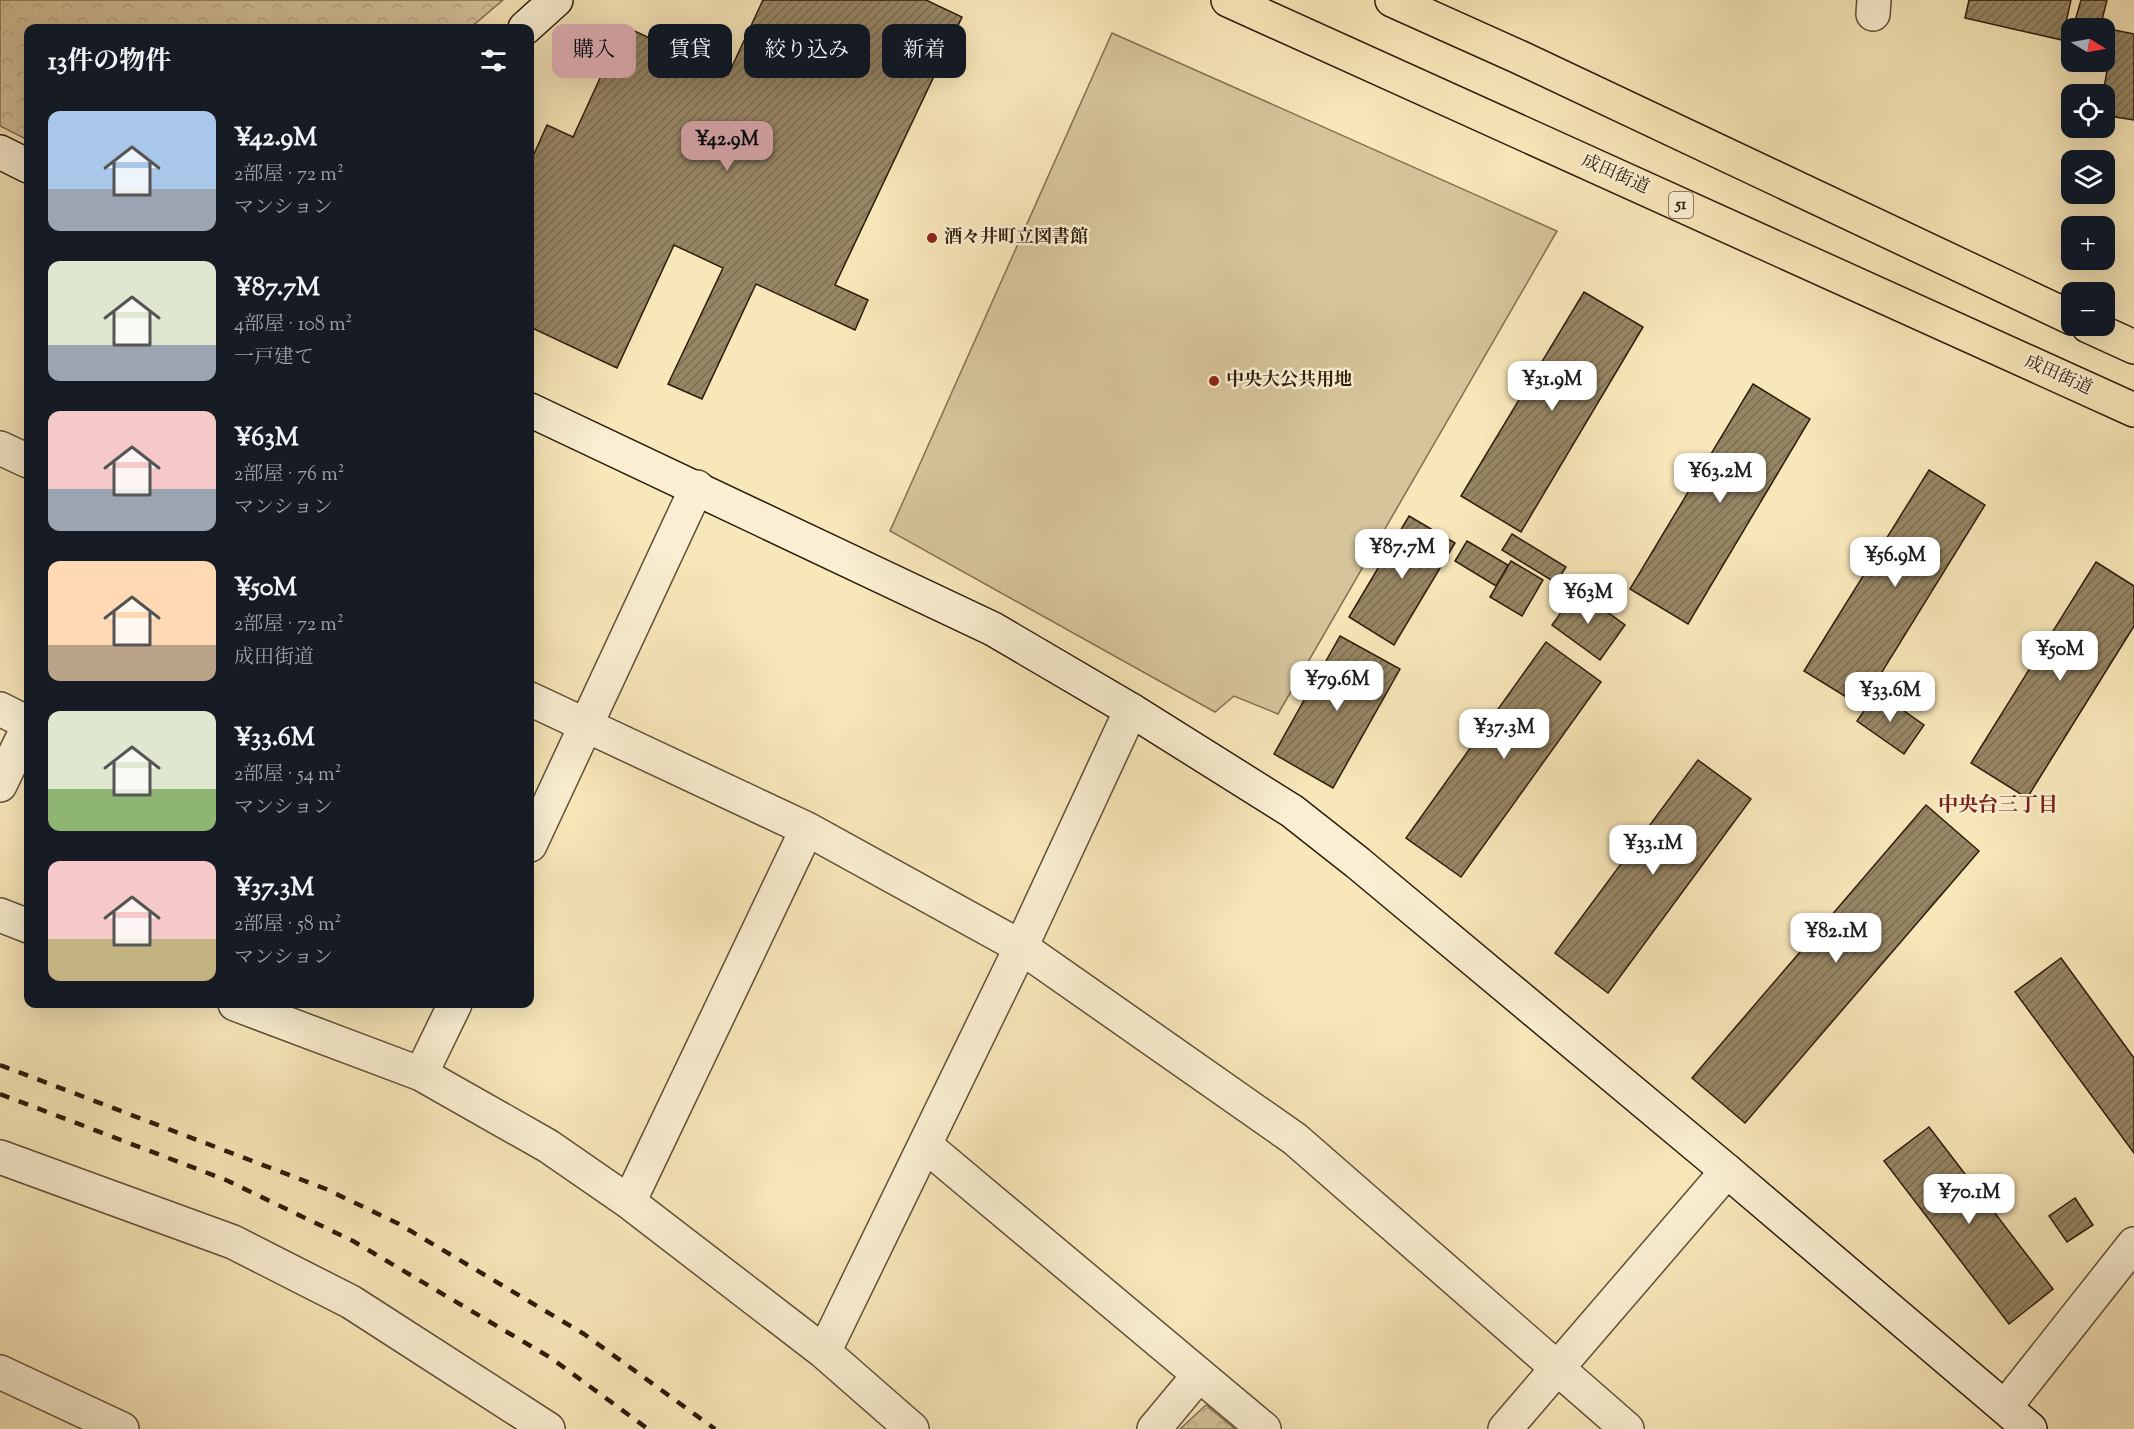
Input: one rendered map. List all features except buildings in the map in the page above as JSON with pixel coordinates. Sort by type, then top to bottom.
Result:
[{"type":"highway","name":"成田街道","points":[[1228,0],[2134,410]]},
{"type":"highway","points":[[1392,0],[1519,57],[2061,313]]},
{"type":"highway","points":[[2110,336],[2134,347]]},
{"type":"street","points":[[529,24],[556,0]]},
{"type":"street","points":[[0,152],[24,164]]},
{"type":"street","points":[[534,412],[993,629],[1131,710],[1292,811],[1358,863],[1727,1171],[2030,1429]]},
{"type":"street","points":[[0,448],[24,459]]},
{"type":"street","points":[[534,836],[697,487]]},
{"type":"street","points":[[534,701],[807,829],[1021,947],[1296,1140],[1628,1429]]},
{"type":"street","points":[[0,709],[24,723]]},
{"type":"street","points":[[824,1352],[1021,947],[1131,710]]},
{"type":"street","points":[[0,785],[24,734]]},
{"type":"street","points":[[629,1202],[807,829]]},
{"type":"street","points":[[0,915],[24,924]]},
{"type":"street","points":[[246,1008],[421,1074],[548,1146],[629,1202],[824,1352],[912,1429]]},
{"type":"street","points":[[421,1074],[452,1008]]},
{"type":"street","points":[[925,1145],[1264,1429]]},
{"type":"street","points":[[0,1157],[233,1242],[351,1302],[548,1429]]},
{"type":"street","points":[[1505,1429],[1727,1171]]},
{"type":"street","points":[[2005,1407],[2134,1244]]},
{"type":"street","points":[[0,1372],[122,1429]]},
{"type":"street","points":[[1154,1429],[1199,1375]]},
{"type":"green space","points":[[0,0],[503,0],[475,24],[24,24],[24,138],[0,126]]},
{"type":"green space","name":"中央大公共用地","points":[[1112,33],[1557,231],[1278,714],[1234,696],[1215,712],[890,531]]},
{"type":"green space","points":[[1206,1405],[1235,1429],[1180,1429]]},
{"type":"railway","points":[[0,1065],[326,1189],[399,1224],[584,1334],[715,1429]]},
{"type":"railway","points":[[0,1094],[226,1180],[353,1241],[551,1358],[648,1429]]},
{"type":"place","name":"酒々井町立図書館","points":[[932,238]]},
{"type":"place","name":"中央大公共用地","points":[[1214,381]]},
{"type":"district","name":"中央台三丁目","points":[[1998,806]]}]
